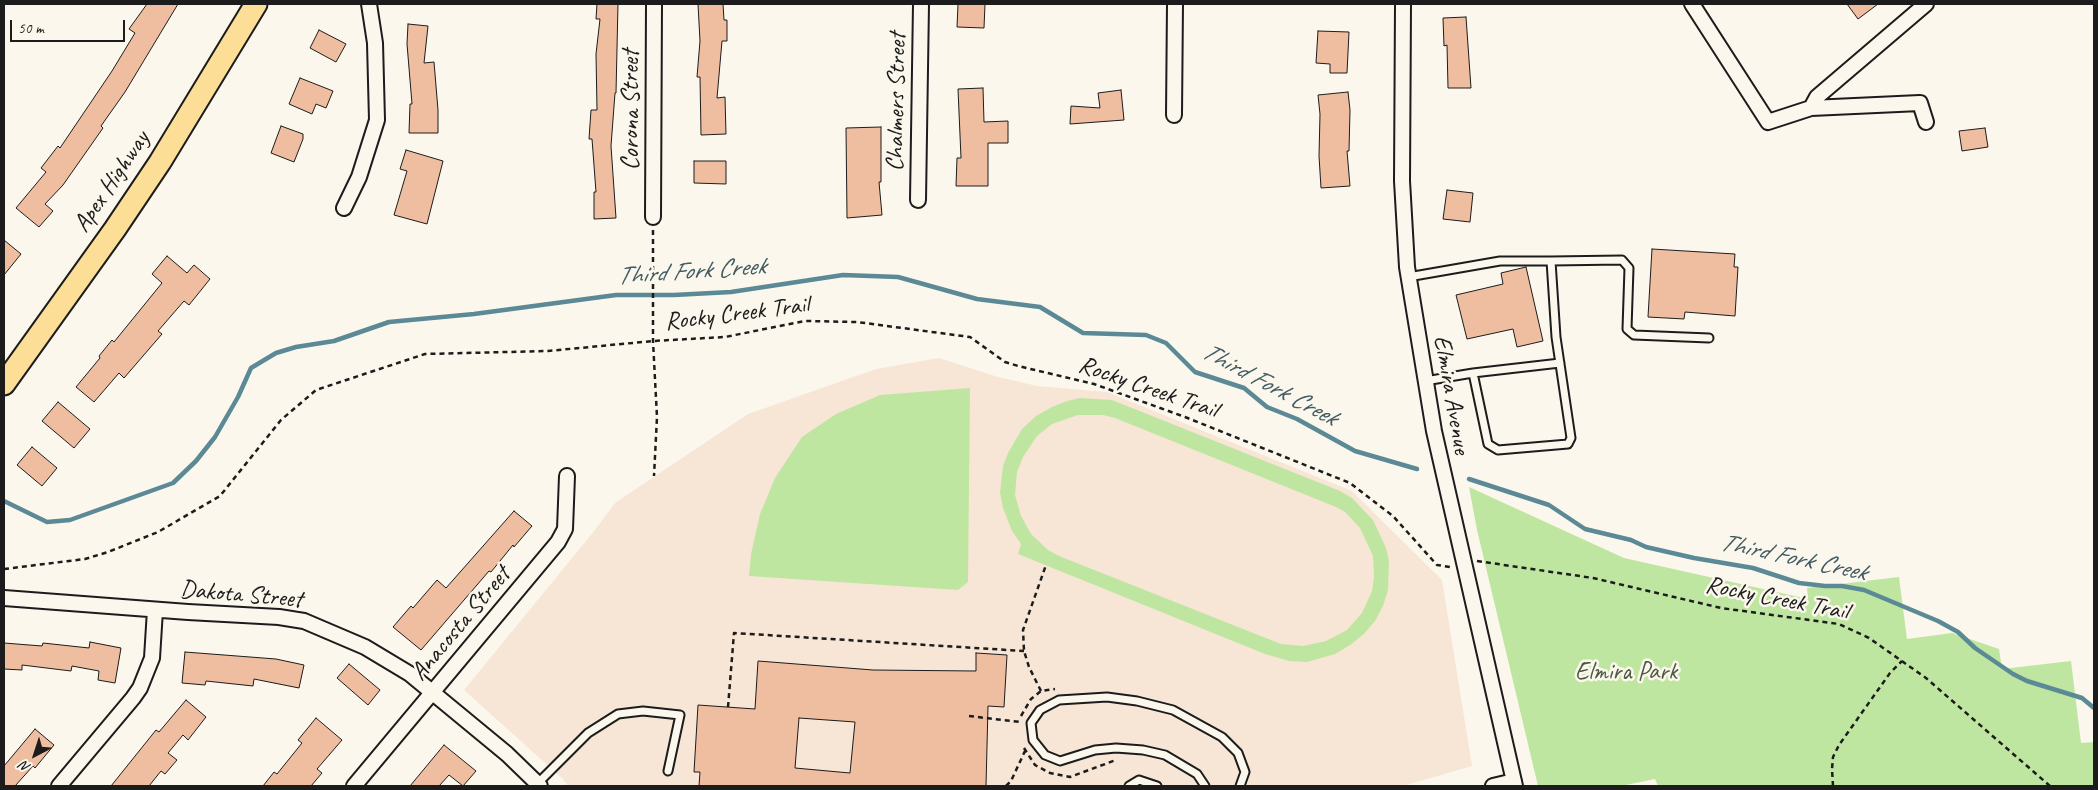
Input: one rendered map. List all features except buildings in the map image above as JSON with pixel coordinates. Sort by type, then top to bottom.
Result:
[{"type":"main road","name":"Apex Highway","points":[[4,384],[100,250],[160,162],[256,4]]},
{"type":"street","points":[[344,208],[359,177],[377,120],[375,53],[369,4]]},
{"type":"street","name":"Corona Street","points":[[653,217],[654,4]]},
{"type":"street","name":"Chalmers Street","points":[[918,200],[921,4]]},
{"type":"street","points":[[1174,115],[1175,4]]},
{"type":"street","name":"Elmira Avenue","points":[[1404,4],[1402,181],[1404,246],[1408,276],[1425,381],[1449,504],[1515,784]]},
{"type":"street","points":[[1692,4],[1768,122],[1811,108],[1920,103],[1926,122]]},
{"type":"street","points":[[1811,108],[1817,97],[1926,4]]},
{"type":"street","name":"Anacosta Street","points":[[354,786],[434,693],[558,542],[565,529],[566,476]]},
{"type":"street","name":"Dakota Street","points":[[4,598],[156,610],[279,616],[304,621],[365,647],[410,674],[539,785]]},
{"type":"street","points":[[59,786],[134,698],[140,688],[152,658],[156,610]]},
{"type":"street","points":[[1493,786],[1515,784]]},
{"type":"lane","points":[[1408,276],[1500,260],[1622,260],[1629,268],[1627,329],[1634,335],[1709,338]]},
{"type":"lane","points":[[1473,373],[1488,444],[1498,450],[1568,444],[1571,438],[1560,363],[1551,261]]},
{"type":"lane","points":[[1425,381],[1473,373],[1560,363]]},
{"type":"lane","points":[[1205,786],[1198,774],[1165,755],[1143,750],[1116,748],[1095,750],[1060,761],[1045,755],[1033,740],[1031,723],[1040,710],[1058,700],[1107,697],[1137,700],[1173,710],[1222,737],[1238,753],[1245,772],[1240,786]]},
{"type":"lane","points":[[539,785],[588,732],[618,714],[643,711],[680,715],[668,771]]},
{"type":"lane","points":[[1129,786],[1139,780],[1157,786]]},
{"type":"path","points":[[653,217],[654,281],[652,341],[657,417],[654,476]]},
{"type":"path","name":"Rocky Creek Trail","points":[[4,568],[93,557],[158,532],[220,496],[281,420],[316,390],[425,354],[548,351],[652,341],[724,337],[805,321],[857,322],[970,337],[1005,362],[1094,384],[1185,417],[1350,484],[1393,516],[1437,565],[1449,567]]},
{"type":"path","name":"Rocky Creek Trail","points":[[1476,561],[1593,578],[1721,608],[1839,624],[1869,638],[1933,684],[2050,786]]},
{"type":"path","points":[[1041,691],[1029,667],[1024,651],[1023,630],[1046,565]]},
{"type":"path","points":[[728,707],[734,633],[1024,651]]},
{"type":"path","points":[[1833,786],[1832,770],[1834,757],[1839,745],[1890,673],[1902,661]]},
{"type":"path","points":[[1020,728],[1020,717],[1031,699],[1041,691],[1063,687]]},
{"type":"path","points":[[969,716],[1020,722]]},
{"type":"path","points":[[1022,742],[1025,751],[1035,764],[1050,773],[1070,777],[1108,762],[1123,759]]},
{"type":"path","points":[[1006,786],[1011,781],[1025,751]]},
{"type":"shaded area","points":[[939,358],[998,377],[1037,386],[1107,392],[1352,491],[1442,580],[1472,766],[1403,786],[568,786],[563,779],[464,690],[615,503],[748,414],[876,369]]},
{"type":"green space","points":[[970,388],[968,582],[958,590],[749,576],[751,554],[760,514],[775,478],[802,437],[836,414],[880,395]]},
{"type":"green space","points":[[1080,398],[1112,400],[1340,491],[1352,498],[1373,520],[1386,548],[1389,561],[1388,590],[1383,606],[1375,621],[1364,634],[1335,654],[1307,662],[1289,661],[1265,654],[1018,554],[1021,544],[1012,531],[1003,508],[1000,492],[1003,466],[1022,429],[1036,416],[1067,401]],"holes":[[[1078,415],[1103,415],[1115,418],[1345,512],[1360,528],[1373,556],[1374,577],[1372,591],[1362,613],[1347,630],[1326,641],[1303,646],[1281,644],[1048,550],[1031,534],[1021,516],[1015,495],[1017,472],[1023,457],[1037,436],[1052,424]]]},
{"type":"green space","name":"Elmira Park","points":[[1469,487],[1624,558],[1808,599],[1807,588],[1899,577],[1907,639],[1952,633],[1999,649],[2002,669],[2071,661],[2081,743],[2094,742],[2094,786],[1658,786],[1655,779],[1621,786],[1538,786],[1477,530]]},
{"type":"waterway","name":"Third Fork Creek","points":[[4,501],[47,522],[70,520],[173,483],[196,461],[215,437],[238,397],[251,368],[276,353],[296,347],[334,341],[389,322],[474,314],[616,295],[674,295],[731,292],[843,275],[898,277],[977,299],[1040,307],[1083,333],[1146,335],[1166,343],[1195,372],[1244,388],[1267,407],[1297,419],[1355,451],[1417,469]]},
{"type":"waterway","name":"Third Fork Creek","points":[[1469,479],[1549,505],[1585,529],[1631,540],[1646,547],[1694,558],[1753,568],[1799,583],[1842,586],[1864,590],[1938,621],[1958,632],[1975,648],[2013,674],[2027,681],[2082,698],[2094,708]]}]
